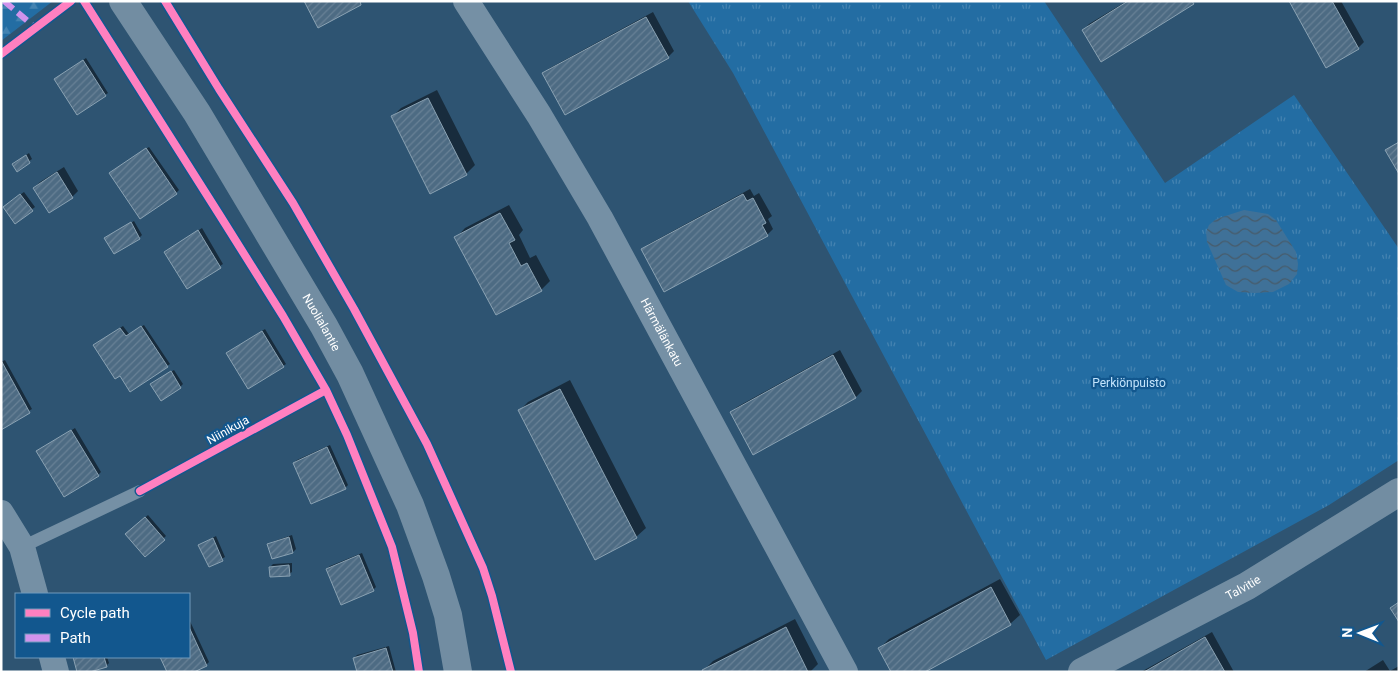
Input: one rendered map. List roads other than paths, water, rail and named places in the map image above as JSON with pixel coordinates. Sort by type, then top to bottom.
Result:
[{"type":"street","name":"Nuolialantie","points":[[123,1],[196,113],[314,310],[350,374],[410,506],[433,567],[448,615],[458,672]]},
{"type":"street","name":"Härmälänkatu","points":[[466,1],[539,114],[600,218],[845,672]]},
{"type":"street","name":"Talvitie","points":[[1082,672],[1247,586],[1399,492]]},
{"type":"street","points":[[1,513],[12,553],[34,593]]},
{"type":"street","points":[[52,658],[56,672]]},
{"type":"lane","points":[[12,553],[140,491]]},
{"type":"water","points":[[1244,210],[1268,214],[1276,220],[1296,252],[1297,274],[1289,284],[1273,292],[1238,292],[1226,285],[1207,242],[1206,232],[1209,225],[1216,219]]},
{"type":"park label","name":"Perkiönpuisto","points":[[1129,383]]}]
